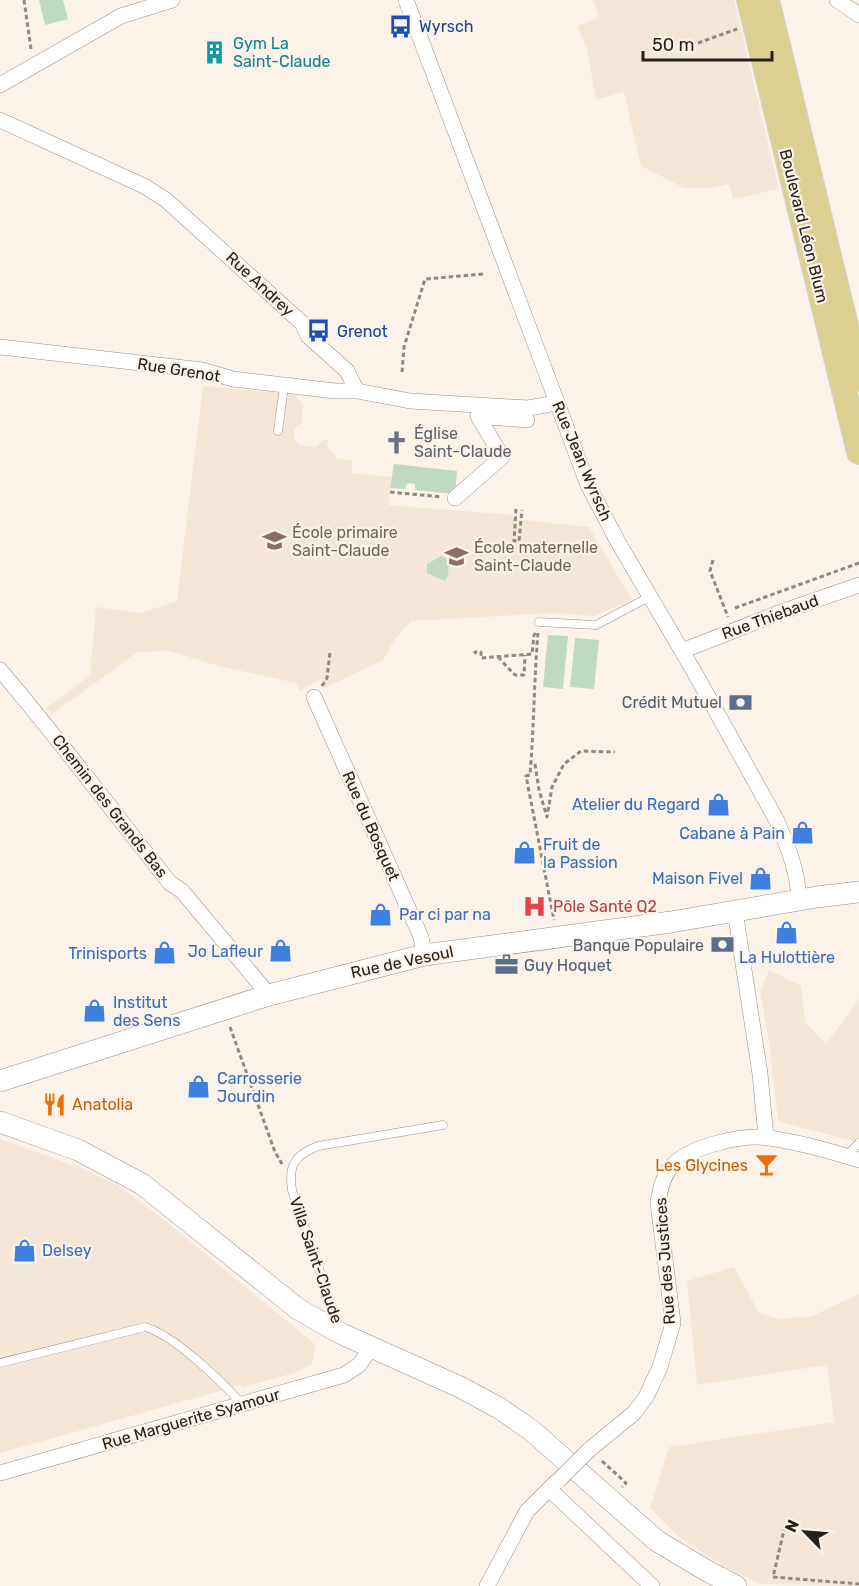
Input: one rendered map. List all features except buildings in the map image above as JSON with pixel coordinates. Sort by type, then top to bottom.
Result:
[{"type":"main road","name":"Boulevard Léon Blum","points":[[749,0],[857,442]]},
{"type":"main road","name":"Boulevard Léon Blum","points":[[767,0],[859,380]]},
{"type":"main road","name":"Rue de Vesoul","points":[[0,1081],[269,995],[424,955],[859,892]]},
{"type":"main road","name":"Rue de Vesoul","points":[[808,898],[859,899]]},
{"type":"main road","points":[[0,1122],[78,1150],[142,1184],[298,1309],[342,1334],[460,1387],[499,1408],[531,1430],[657,1541],[736,1586]]},
{"type":"street","points":[[0,85],[121,16],[172,0]]},
{"type":"street","name":"Rue Jean Wyrsch","points":[[406,0],[556,403],[592,492],[777,821],[788,845],[798,884],[808,898]]},
{"type":"street","points":[[837,0],[859,15]]},
{"type":"street","name":"Rue Andrey","points":[[0,120],[144,186],[166,200],[302,323],[308,336],[347,371],[357,391]]},
{"type":"street","name":"Rue Grenot","points":[[0,347],[202,370],[233,379],[284,386],[357,391]]},
{"type":"street","points":[[357,391],[410,401],[528,408],[556,403]]},
{"type":"street","points":[[454,498],[502,457],[478,416],[527,420]]},
{"type":"street","name":"Rue Thiebaud","points":[[682,651],[859,585]]},
{"type":"street","name":"Chemin des Grands Bas","points":[[0,670],[55,735],[170,883],[182,891],[269,995]]},
{"type":"street","name":"Rue du Bosquet","points":[[314,697],[421,937],[424,955]]},
{"type":"street","points":[[735,911],[760,1074],[766,1137]]},
{"type":"street","name":"Rue des Justices","points":[[487,1586],[527,1511],[589,1450],[634,1413],[646,1397],[660,1367],[673,1323],[658,1203],[662,1181],[672,1165],[683,1156],[702,1148],[735,1139],[766,1137],[853,1158]]},
{"type":"street","name":"Rue Marguerite Syamour","points":[[0,1473],[344,1376],[359,1365],[371,1348]]},
{"type":"street","points":[[553,1485],[652,1586]]},
{"type":"lane","points":[[278,431],[284,386]]},
{"type":"lane","points":[[539,622],[596,625],[649,597]]},
{"type":"lane","name":"Villa Saint-Claude","points":[[342,1334],[292,1190],[290,1175],[296,1160],[306,1151],[318,1146],[443,1125]]},
{"type":"lane","points":[[853,1158],[859,1143]]},
{"type":"lane","points":[[0,1364],[145,1327],[157,1330],[171,1339],[242,1404]]},
{"type":"path","points":[[24,0],[32,66]]},
{"type":"path","points":[[698,43],[744,26]]},
{"type":"path","points":[[402,372],[404,347],[425,279],[484,274]]},
{"type":"path","points":[[390,492],[454,498]]},
{"type":"path","points":[[516,510],[513,541],[519,541],[522,510]]},
{"type":"path","points":[[713,560],[710,571],[729,620]]},
{"type":"path","points":[[735,608],[859,563]]},
{"type":"path","points":[[476,654],[475,652],[481,652],[481,658],[532,654],[534,635],[538,631],[533,691],[535,716],[530,775],[526,776],[557,937]]},
{"type":"path","points":[[327,678],[330,652]]},
{"type":"path","points":[[498,657],[515,675],[524,675],[525,655]]},
{"type":"path","points":[[536,764],[539,790],[547,817],[552,787],[564,764],[581,751],[615,752]]},
{"type":"path","points":[[229,1023],[275,1152],[290,1175]]},
{"type":"path","points":[[784,1526],[773,1577],[859,1584]]},
{"type":"shaded area","points":[[593,0],[734,0],[779,189],[733,199],[729,184],[713,188],[684,188],[641,166],[624,92],[596,100],[587,49],[577,26],[599,18]]},
{"type":"shaded area","points":[[203,386],[294,394],[303,405],[302,422],[294,429],[294,438],[299,445],[316,447],[323,440],[328,440],[327,446],[337,459],[352,461],[352,473],[392,477],[388,505],[513,515],[514,519],[589,527],[632,600],[594,616],[553,613],[411,621],[395,639],[383,660],[325,688],[321,679],[300,691],[296,683],[219,666],[170,651],[138,652],[52,714],[46,708],[90,676],[96,607],[141,613],[177,601]]},
{"type":"shaded area","points":[[769,970],[801,986],[805,1022],[826,1044],[859,999],[859,1143],[778,1121],[769,1041],[760,991]]},
{"type":"shaded area","points":[[0,1139],[81,1168],[116,1184],[163,1219],[316,1345],[312,1364],[294,1373],[243,1387],[241,1385],[0,1453]]},
{"type":"shaded area","points":[[734,1267],[759,1313],[779,1319],[812,1316],[859,1294],[859,1586],[761,1584],[725,1567],[679,1537],[650,1508],[669,1447],[834,1422],[827,1365],[697,1385],[687,1281]]},
{"type":"green space","points":[[39,0],[63,0],[68,19],[45,25]]},
{"type":"green space","points":[[394,464],[457,471],[455,494],[415,490],[415,484],[407,483],[405,489],[390,488]]},
{"type":"green space","points":[[441,556],[449,560],[448,576],[445,581],[427,573],[427,564]]},
{"type":"green space","points":[[548,635],[568,636],[563,689],[543,687]]},
{"type":"green space","points":[[575,638],[599,640],[594,689],[570,687]]},
{"type":"place","name":"Wyrsch","points":[[401,26]]},
{"type":"place","name":"Gym La Saint-Claude","points":[[215,52]]},
{"type":"place","name":"Grenot","points":[[319,331]]},
{"type":"place","name":"Église Saint-Claude","points":[[396,442]]},
{"type":"place","name":"École primaire Saint-Claude","points":[[274,541]]},
{"type":"place","name":"École maternelle Saint-Claude","points":[[456,556]]},
{"type":"place","name":"Crédit Mutuel","points":[[740,702]]},
{"type":"place","name":"Atelier du Regard","points":[[718,804]]},
{"type":"place","name":"Cabane à Pain","points":[[803,833]]},
{"type":"place","name":"Fruit de la Passion","points":[[525,853]]},
{"type":"place","name":"Maison Fivel","points":[[761,878]]},
{"type":"place","name":"Pôle Santé Q2","points":[[535,906]]},
{"type":"place","name":"Par ci par na","points":[[381,914]]},
{"type":"place","name":"La Hulottière","points":[[787,932]]},
{"type":"place","name":"Banque Populaire","points":[[722,945]]},
{"type":"place","name":"Jo Lafleur","points":[[281,951]]},
{"type":"place","name":"Trinisports","points":[[165,953]]},
{"type":"place","name":"Guy Hoquet","points":[[506,965]]},
{"type":"place","name":"Institut des Sens","points":[[95,1011]]},
{"type":"place","name":"Carrosserie Jourdin","points":[[199,1087]]},
{"type":"place","name":"Anatolia","points":[[54,1104]]},
{"type":"place","name":"Les Glycines","points":[[766,1165]]},
{"type":"place","name":"Delsey","points":[[24,1250]]}]
